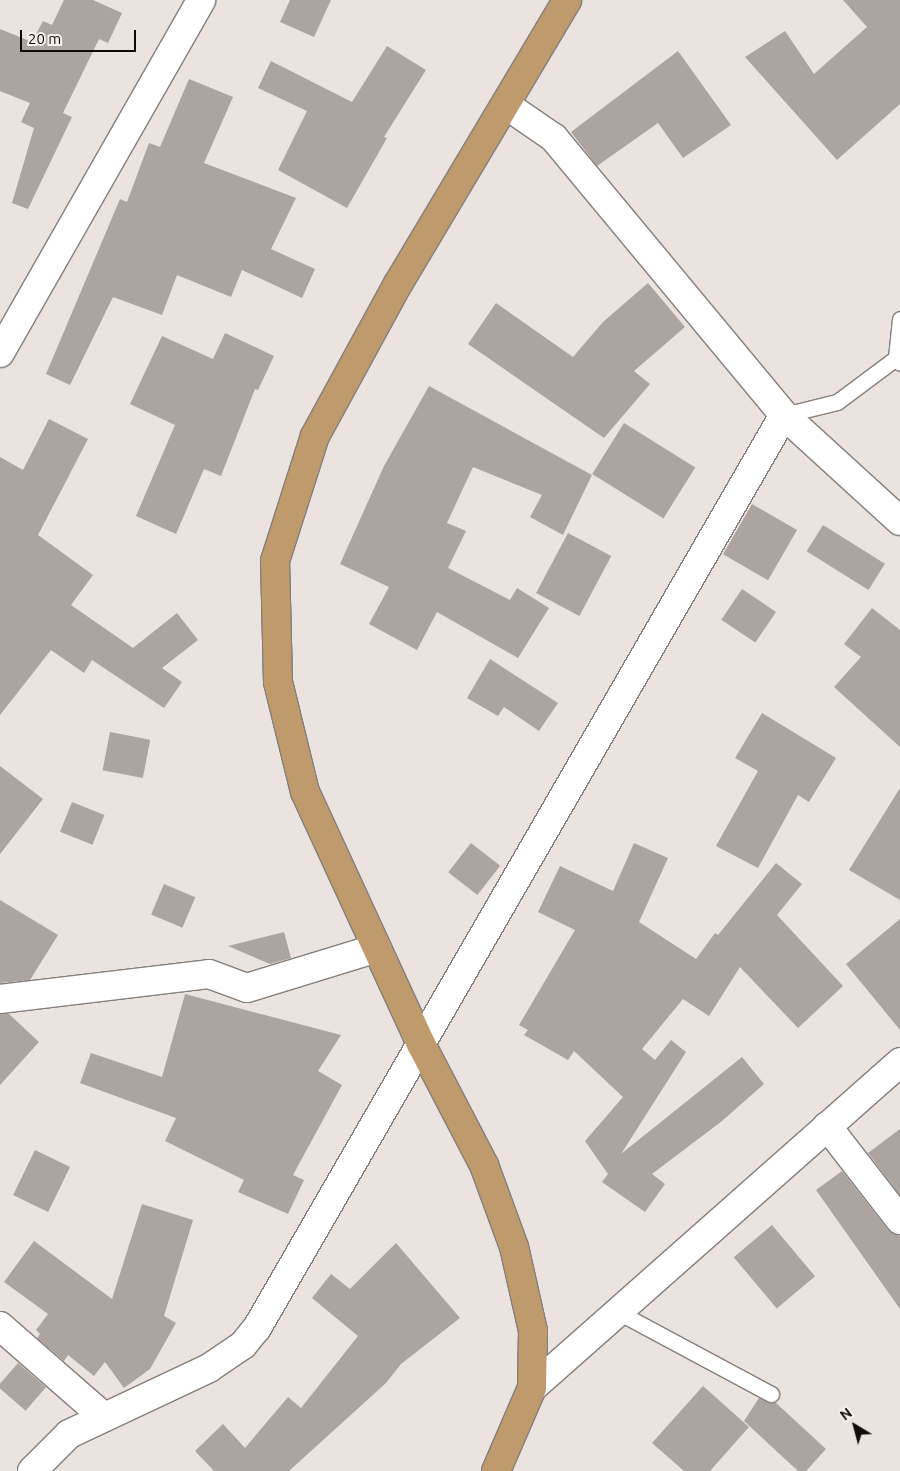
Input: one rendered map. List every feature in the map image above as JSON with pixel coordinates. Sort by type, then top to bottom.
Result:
[{"type":"highway","points":[[496,1471],[532,1388],[533,1331],[514,1247],[484,1165],[421,1044],[305,792],[278,682],[275,561],[315,436],[398,284],[567,0]]},
{"type":"street","points":[[0,353],[201,0]]},
{"type":"street","points":[[506,104],[554,138],[784,415],[900,521]]},
{"type":"street","points":[[32,1471],[69,1434],[209,1368],[243,1345],[257,1328],[784,415]]},
{"type":"street","points":[[0,1000],[209,974],[247,988],[377,948]]},
{"type":"street","points":[[532,1388],[616,1310],[900,1062]]},
{"type":"street","points":[[827,1126],[900,1220]]},
{"type":"street","points":[[0,1326],[104,1417]]},
{"type":"lane","points":[[784,415],[837,402],[899,359],[900,319]]},
{"type":"lane","points":[[616,1310],[771,1394]]},
{"type":"building","points":[[64,0],[93,0],[122,13],[108,43],[99,39],[63,113],[72,117],[28,209],[12,203],[34,128],[21,122],[30,103],[0,91],[0,29],[32,42],[43,21],[52,25]]},
{"type":"building","points":[[290,0],[331,0],[314,37],[280,22]]},
{"type":"building","points":[[843,0],[900,0],[900,104],[837,160],[745,57],[785,31],[814,74],[867,27]]},
{"type":"building","points":[[387,46],[426,70],[384,137],[387,138],[347,208],[278,170],[307,111],[258,88],[271,61],[352,102]]},
{"type":"building","points":[[678,51],[731,125],[683,158],[658,123],[597,166],[571,132]]},
{"type":"building","points":[[189,79],[233,97],[204,163],[296,198],[271,249],[315,269],[302,298],[242,270],[231,297],[177,275],[162,315],[113,297],[70,385],[46,374],[120,199],[127,202],[149,143],[160,147]]},
{"type":"building","points":[[648,283],[685,327],[634,371],[650,384],[604,438],[468,344],[496,303],[573,357],[603,322]]},
{"type":"building","points":[[225,333],[274,356],[258,390],[255,389],[221,476],[204,469],[176,534],[136,516],[175,425],[130,404],[162,336],[213,359]]},
{"type":"building","points":[[429,386],[592,475],[563,535],[530,517],[542,495],[473,467],[447,523],[466,531],[448,568],[510,600],[517,588],[549,608],[518,658],[437,612],[417,650],[369,624],[389,587],[340,564],[384,466]]},
{"type":"building","points":[[49,419],[88,439],[38,535],[93,575],[71,605],[133,648],[177,613],[198,640],[162,668],[182,682],[164,708],[92,660],[84,673],[51,650],[0,715],[0,457],[23,470]]},
{"type":"building","points":[[624,423],[695,468],[663,518],[592,474]]},
{"type":"building","points":[[752,504],[797,530],[768,580],[723,554]]},
{"type":"building","points":[[823,525],[885,564],[868,590],[807,551]]},
{"type":"building","points":[[568,533],[611,556],[579,616],[536,593]]},
{"type":"building","points":[[742,589],[776,612],[755,643],[721,620]]},
{"type":"building","points":[[872,608],[900,630],[900,747],[834,687],[861,657],[844,644]]},
{"type":"building","points":[[490,659],[558,703],[539,731],[504,707],[498,716],[467,698]]},
{"type":"building","points":[[762,713],[836,758],[809,802],[798,795],[758,868],[716,846],[758,771],[735,758]]},
{"type":"building","points":[[110,732],[150,740],[143,778],[103,770]]},
{"type":"building","points":[[0,766],[43,799],[0,854]]},
{"type":"building","points":[[900,788],[900,900],[849,870]]},
{"type":"building","points":[[72,802],[104,815],[92,845],[60,832]]},
{"type":"building","points":[[471,843],[500,866],[477,895],[448,872]]},
{"type":"building","points":[[634,843],[668,858],[639,922],[696,959],[715,933],[718,935],[776,863],[802,884],[777,915],[843,986],[798,1028],[740,967],[709,1016],[683,999],[642,1049],[655,1060],[671,1040],[686,1052],[621,1154],[742,1057],[764,1084],[722,1121],[652,1174],[665,1184],[645,1212],[602,1182],[608,1174],[585,1141],[623,1097],[574,1051],[568,1060],[524,1035],[528,1030],[519,1025],[575,930],[538,912],[560,866],[613,891]]},
{"type":"building","points":[[164,884],[195,897],[182,928],[151,914]]},
{"type":"building","points":[[0,900],[58,935],[30,980],[0,983]]},
{"type":"building","points":[[900,919],[900,1030],[846,964]]},
{"type":"building","points":[[284,932],[291,958],[270,964],[228,946]]},
{"type":"building","points":[[185,994],[341,1035],[318,1071],[342,1085],[293,1175],[304,1180],[288,1214],[238,1192],[244,1180],[165,1141],[176,1118],[80,1083],[91,1053],[162,1077]]},
{"type":"building","points":[[0,1014],[9,1014],[39,1042],[0,1085]]},
{"type":"building","points":[[900,1129],[900,1195],[868,1153]]},
{"type":"building","points":[[35,1150],[70,1167],[48,1212],[13,1195]]},
{"type":"building","points":[[842,1171],[888,1230],[900,1235],[900,1309],[816,1190]]},
{"type":"building","points":[[142,1204],[193,1220],[164,1316],[176,1323],[150,1369],[124,1388],[105,1362],[94,1376],[68,1355],[64,1361],[37,1338],[40,1334],[36,1330],[48,1314],[4,1282],[34,1241],[112,1299]]},
{"type":"building","points":[[772,1225],[815,1276],[777,1308],[734,1257]]},
{"type":"building","points":[[396,1243],[460,1318],[401,1364],[386,1383],[289,1471],[214,1471],[195,1451],[223,1424],[245,1448],[288,1397],[301,1408],[358,1336],[312,1298],[331,1274],[350,1289]]},
{"type":"building","points":[[18,1363],[46,1387],[26,1411],[0,1388],[0,1384]]},
{"type":"building","points":[[703,1386],[749,1427],[710,1471],[684,1471],[652,1443]]},
{"type":"building","points":[[759,1398],[775,1402],[826,1449],[806,1471],[798,1471],[744,1421]]}]
